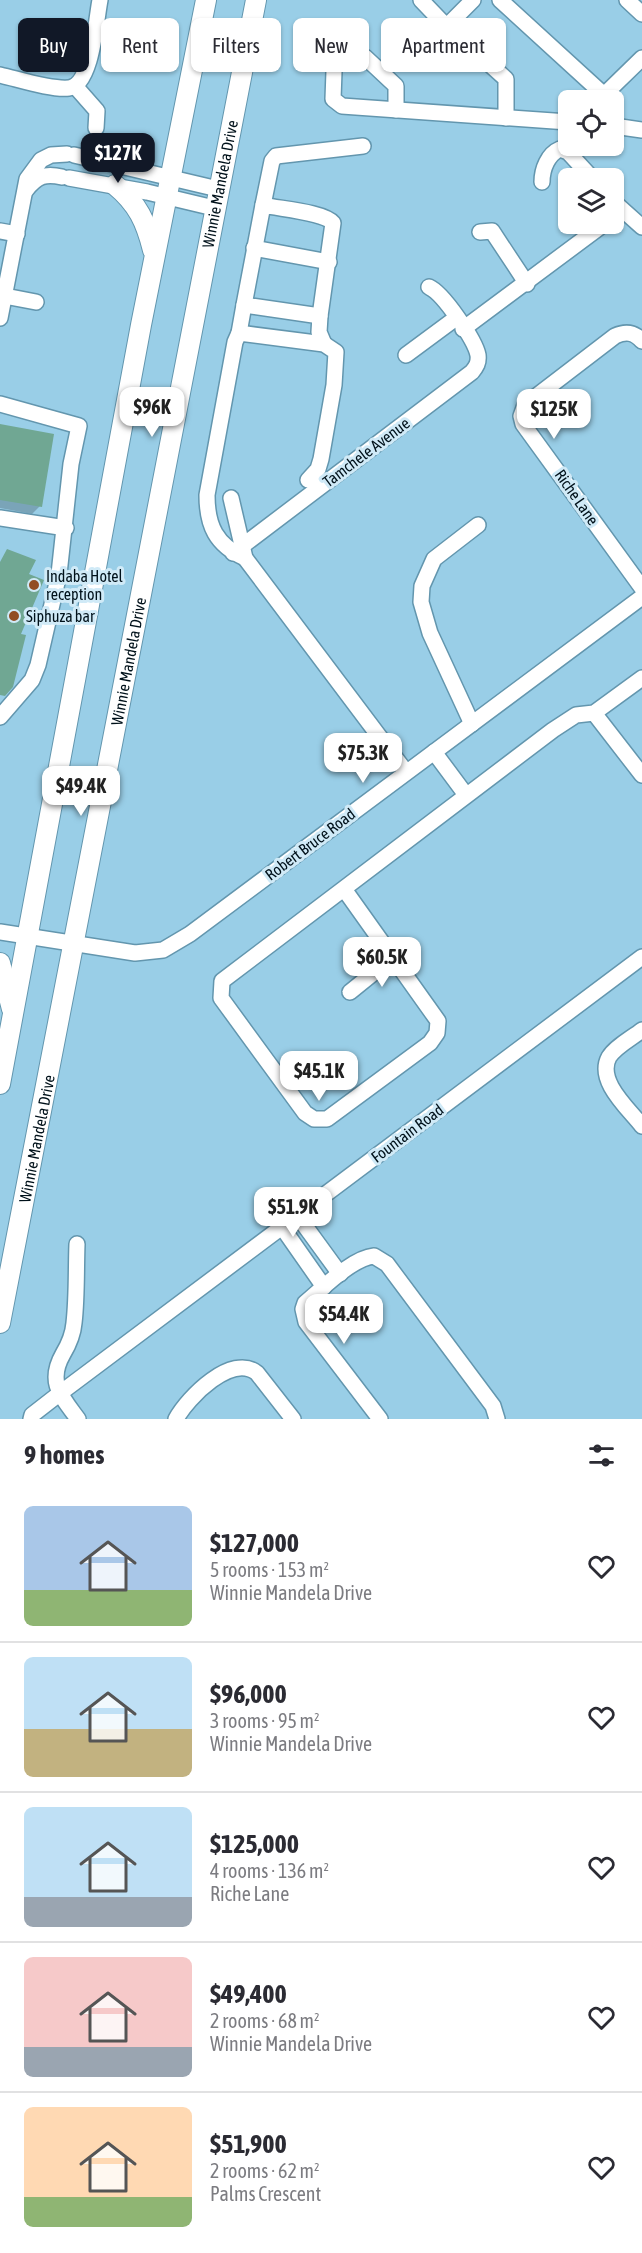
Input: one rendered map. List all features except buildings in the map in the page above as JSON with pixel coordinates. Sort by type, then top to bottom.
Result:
[{"type":"main road","points":[[0,1084],[168,187],[206,0]]},
{"type":"main road","name":"Winnie Mandela Drive","points":[[0,1323],[76,946],[216,198],[256,0]]},
{"type":"main road","points":[[115,185],[136,205],[146,222],[155,256]]},
{"type":"main road","points":[[0,963],[13,1015]]},
{"type":"street","points":[[0,75],[62,88],[75,86],[86,71],[100,0]]},
{"type":"street","points":[[421,0],[444,24],[450,23],[473,0]]},
{"type":"street","points":[[627,0],[642,14]]},
{"type":"street","points":[[510,3],[596,90]]},
{"type":"street","points":[[612,90],[642,58]]},
{"type":"street","points":[[369,61],[396,86],[396,110]]},
{"type":"street","points":[[334,72],[332,94],[336,104],[342,106],[558,121]]},
{"type":"street","points":[[498,72],[506,79],[506,118]]},
{"type":"street","points":[[75,86],[97,111],[96,128]]},
{"type":"street","points":[[624,127],[642,130]]},
{"type":"street","points":[[240,552],[228,550],[212,529],[207,511],[207,495],[272,161],[276,156],[363,146]]},
{"type":"street","points":[[542,182],[546,163],[554,152],[560,149],[568,152],[583,168]]},
{"type":"street","points":[[0,318],[2,295],[17,234],[27,179],[31,170],[41,160],[51,155],[70,154],[168,187],[216,198]]},
{"type":"street","points":[[26,191],[40,176],[115,185],[168,187]]},
{"type":"street","points":[[263,205],[329,218],[333,223],[320,316],[319,332],[324,344]]},
{"type":"street","points":[[624,214],[642,226]]},
{"type":"street","points":[[0,231],[17,234]]},
{"type":"street","points":[[480,232],[492,231],[527,284]]},
{"type":"street","points":[[406,355],[527,284],[591,234]]},
{"type":"street","points":[[254,248],[329,262]]},
{"type":"street","points":[[429,287],[436,290],[447,301],[460,324]]},
{"type":"street","points":[[2,295],[36,302]]},
{"type":"street","points":[[244,305],[320,316]]},
{"type":"street","name":"Tamchele Avenue","points":[[240,552],[472,372],[477,365],[477,351],[460,324]]},
{"type":"street","points":[[239,333],[324,344],[336,352],[334,385],[321,459],[318,469],[308,480]]},
{"type":"street","name":"Riche Lane","points":[[642,341],[637,335],[629,333],[615,336],[525,405],[521,416],[523,424],[539,447],[560,472],[642,588]]},
{"type":"street","points":[[0,404],[79,426],[71,464],[66,528],[38,665],[32,680],[0,717]]},
{"type":"street","points":[[231,498],[240,552],[406,771]]},
{"type":"street","points":[[0,518],[66,528]]},
{"type":"street","points":[[472,724],[430,633],[421,602],[422,586],[434,559],[478,525]]},
{"type":"street","name":"Robert Bruce Road","points":[[0,932],[76,946],[135,953],[163,950],[190,934],[642,597]]},
{"type":"street","points":[[344,889],[438,1021],[435,1038],[327,1119],[315,1119],[305,1113],[221,998],[220,985],[227,975],[576,715],[594,713],[642,678]]},
{"type":"street","points":[[594,713],[642,776]]},
{"type":"street","points":[[434,752],[466,795]]},
{"type":"street","name":"Fountain Road","points":[[31,1419],[32,1415],[59,1394],[642,957]]},
{"type":"street","points":[[350,992],[392,958]]},
{"type":"street","points":[[642,1030],[614,1051],[609,1058],[606,1071],[610,1084],[642,1126]]},
{"type":"street","points":[[297,1215],[340,1274]]},
{"type":"street","points":[[282,1227],[324,1287]]},
{"type":"street","points":[[77,1245],[73,1332],[55,1369],[59,1394],[78,1419]]},
{"type":"street","points":[[380,1419],[306,1322],[303,1309],[305,1303],[340,1274],[369,1256],[380,1257],[387,1264],[493,1406],[497,1419]]},
{"type":"street","points":[[176,1419],[185,1404],[201,1390],[225,1372],[241,1367],[250,1368],[257,1374],[293,1419]]},
{"type":"place","name":"Indaba Hotel reception","points":[[34,585]]},
{"type":"place","name":"Siphuza bar","points":[[14,616]]}]
